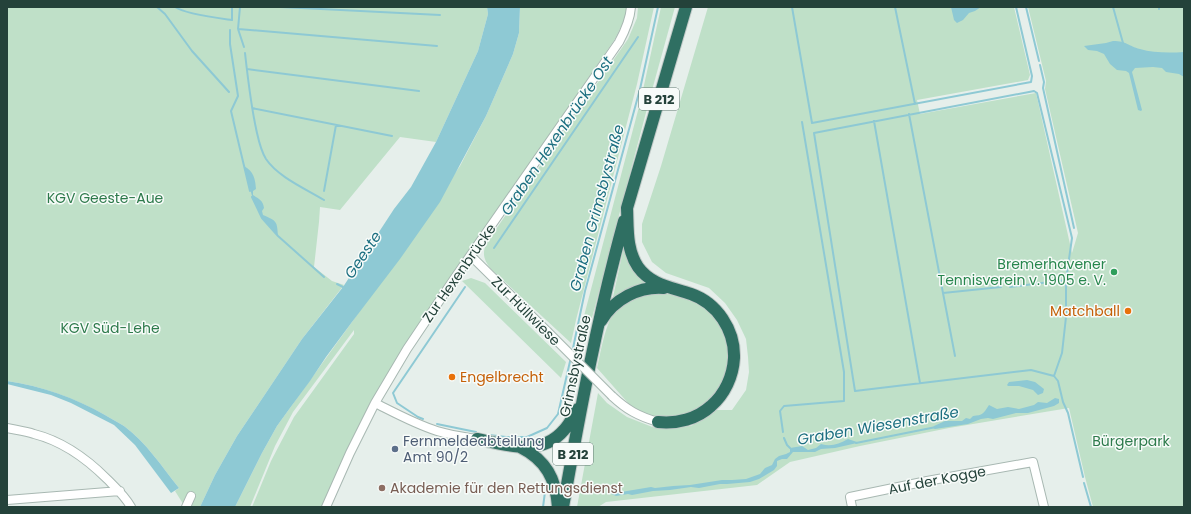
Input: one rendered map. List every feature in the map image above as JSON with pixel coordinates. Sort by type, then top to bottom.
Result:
[{"type":"highway","name":"B 212","points":[[627,208],[686,7]]},
{"type":"highway","points":[[627,208],[628,241],[630,250],[639,267],[656,283],[691,294],[711,306],[726,324],[732,339],[734,363],[730,378],[719,399],[701,414],[686,420],[664,423],[658,422]]},
{"type":"highway","name":"Grimsbystraße","points":[[563,507],[582,401],[607,284],[627,208]]},
{"type":"highway","points":[[598,328],[608,311],[627,296],[640,290],[650,288],[670,288]]},
{"type":"highway","points":[[477,439],[520,447],[536,446],[551,441],[568,425],[582,401]]},
{"type":"highway","points":[[520,447],[534,455],[550,474],[556,489],[558,507]]},
{"type":"street","name":"Zur Hexenbrücke","points":[[326,507],[350,453],[375,403],[407,349],[619,42],[626,28],[631,7]]},
{"type":"street","name":"Zur Hüllwiese","points":[[471,256],[626,409],[635,414],[658,422]]},
{"type":"street","points":[[375,403],[430,428],[448,434],[477,439]]},
{"type":"street","points":[[7,428],[36,434],[70,449],[94,465],[120,491],[132,507]]},
{"type":"street","name":"Auf der Kogge","points":[[852,507],[850,497],[927,481],[1033,462],[1044,507]]},
{"type":"street","points":[[7,500],[120,491]]},
{"type":"street","points":[[186,507],[191,496]]},
{"type":"green space","points":[[7,7],[487,7],[488,14],[478,51],[436,142],[400,137],[340,210],[320,207],[314,267],[332,281],[344,285],[302,339],[237,436],[215,475],[200,507],[185,507],[175,491],[179,488],[147,447],[124,426],[70,398],[45,389],[7,381]]},
{"type":"green space","points":[[520,7],[629,7],[629,10],[615,39],[405,347],[370,403],[322,507],[252,507],[271,461],[294,417],[354,334],[354,330],[293,412],[275,446],[250,507],[235,507],[277,426],[352,322],[460,166],[486,116],[513,54],[519,33]]},
{"type":"green space","points":[[638,7],[654,7],[637,84],[571,343],[491,269],[486,262],[484,249],[487,242],[628,39],[637,18]]},
{"type":"green space","points":[[661,7],[675,7],[592,318],[584,316],[641,99]]},
{"type":"green space","name":"Bürgerpark","points":[[708,7],[1014,7],[1030,75],[1028,80],[917,100],[920,114],[1036,93],[1072,253],[1078,233],[1045,89],[1046,81],[1028,7],[1184,7],[1184,507],[1093,507],[1069,408],[949,428],[790,462],[757,485],[606,502],[598,507],[577,507],[598,393],[607,403],[627,417],[655,428],[691,426],[716,410],[732,410],[746,390],[749,372],[746,339],[737,320],[725,303],[709,288],[666,273],[652,262],[642,242],[642,224],[661,166]]},
{"type":"green space","points":[[625,242],[655,285],[611,306]]},
{"type":"green space","points":[[471,278],[485,283],[566,362],[561,378],[462,281]]},
{"type":"green space","points":[[655,291],[688,297],[715,314],[729,338],[729,373],[713,400],[681,418],[654,418],[642,413],[629,404],[597,368],[609,321],[619,306],[633,298]]},
{"type":"water","points":[[487,7],[520,7],[519,33],[513,54],[486,116],[440,202],[277,426],[235,507],[200,507],[215,475],[237,436],[302,339],[343,287],[394,209],[411,187],[436,142],[478,51],[488,14]]},
{"type":"water","points":[[951,7],[981,7],[969,13],[963,20],[957,23],[954,20]]},
{"type":"water","points":[[1113,41],[1125,43],[1136,48],[1150,51],[1167,53],[1184,52],[1184,77],[1179,74],[1166,72],[1162,68],[1135,68],[1132,72],[1142,110],[1138,110],[1129,73],[1126,71],[1117,70],[1110,64],[1104,54],[1097,51],[1088,50],[1084,46]]},
{"type":"water","points":[[244,166],[252,173],[254,178],[256,189],[253,191],[253,195],[263,203],[263,215],[274,220],[277,224],[278,236],[262,218],[252,196]]},
{"type":"water","points":[[1027,380],[1035,382],[1044,389],[1043,393],[1038,395],[1033,390],[1019,386],[1007,385],[1009,382]]},
{"type":"water","points":[[7,381],[45,389],[70,398],[94,409],[122,425],[132,432],[147,447],[179,488],[171,493],[135,445],[114,425],[71,403],[51,395],[7,384]]},
{"type":"water","points":[[1055,398],[1059,399],[1059,403],[1054,406],[1028,413],[1016,413],[993,419],[981,419],[968,424],[935,429],[933,428],[934,426],[945,421],[962,421],[966,418],[970,419],[973,416],[982,414],[989,405],[997,409],[1008,407],[1019,409],[1034,405],[1038,402],[1047,403]]},
{"type":"water","points":[[848,439],[857,443],[835,448],[821,449],[815,452],[793,452],[787,459],[777,461],[777,466],[774,470],[759,479],[750,482],[720,484],[699,488],[691,487],[653,491],[632,495],[628,494],[616,496],[609,493],[610,491],[621,492],[651,487],[655,488],[722,480],[746,479],[760,474],[765,468],[772,465],[775,459],[779,456],[790,452],[790,448],[802,446],[808,450],[816,448],[821,444],[835,444]]},
{"type":"waterway","points":[[157,7],[165,14],[192,51],[229,92]]},
{"type":"waterway","points":[[175,7],[194,14],[232,20],[232,7]]},
{"type":"waterway","points":[[240,7],[238,29],[244,47]]},
{"type":"waterway","points":[[281,7],[440,15]]},
{"type":"waterway","name":"Graben Grimsbystraße","points":[[572,353],[585,291],[640,89],[658,7]]},
{"type":"waterway","points":[[792,7],[812,123],[1031,82],[1032,76],[1016,7]]},
{"type":"waterway","points":[[895,7],[915,104]]},
{"type":"waterway","points":[[1026,7],[1039,61]]},
{"type":"waterway","points":[[1113,7],[1123,43]]},
{"type":"waterway","points":[[238,29],[437,46]]},
{"type":"waterway","points":[[230,30],[230,44],[238,96],[231,111],[250,191]]},
{"type":"waterway","name":"Graben Hexenbrücke Ost","points":[[494,248],[638,37]]},
{"type":"waterway","points":[[245,53],[253,113],[259,143],[264,156],[271,165],[285,177],[324,200]]},
{"type":"waterway","points":[[1040,65],[1044,82],[1043,88],[1074,228]]},
{"type":"waterway","points":[[247,69],[419,91]]},
{"type":"waterway","points":[[1054,376],[1062,353],[1066,317],[1066,280],[1072,238],[1037,93],[1034,91],[814,133],[855,391],[1031,370],[1054,376],[1058,381],[1063,402],[1068,413],[1083,477]]},
{"type":"waterway","points":[[252,108],[392,136]]},
{"type":"waterway","points":[[909,114],[943,293]]},
{"type":"waterway","points":[[874,121],[920,383]]},
{"type":"waterway","points":[[783,432],[780,411],[784,406],[844,401],[844,372],[802,122]]},
{"type":"waterway","points":[[324,191],[336,125]]},
{"type":"waterway","points":[[252,197],[262,218],[278,236],[324,277]]},
{"type":"waterway","points":[[1010,287],[1066,280]]},
{"type":"waterway","points":[[337,284],[345,288]]},
{"type":"waterway","points":[[423,419],[397,403],[393,393],[465,287]]},
{"type":"waterway","points":[[955,356],[943,293],[1001,287]]},
{"type":"waterway","points":[[489,435],[527,437],[547,428],[558,414],[571,357]]},
{"type":"waterway","points":[[437,424],[476,432]]},
{"type":"waterway","name":"Graben Wiesenstraße","points":[[856,443],[936,427]]},
{"type":"waterway","points":[[784,438],[790,448]]},
{"type":"waterway","points":[[1084,483],[1091,507]]},
{"type":"waterway","name":"Graben Grimsbystraße","points":[[543,507],[545,492]]},
{"type":"place","name":"Bremerhavener Tennisverein v. 1905 e. V.","points":[[1114,272]]},
{"type":"place","name":"Matchball","points":[[1128,311]]},
{"type":"place","name":"Engelbrecht","points":[[452,377]]},
{"type":"place","name":"Fernmeldeabteilung Amt 90/2","points":[[395,449]]},
{"type":"place","name":"Akademie für den Rettungsdienst","points":[[382,488]]},
{"type":"park label","name":"KGV Geeste-Aue","points":[[105,198]]},
{"type":"park label","name":"KGV Süd-Lehe","points":[[110,328]]},
{"type":"water label","name":"Geeste","points":[[363,255]]}]
